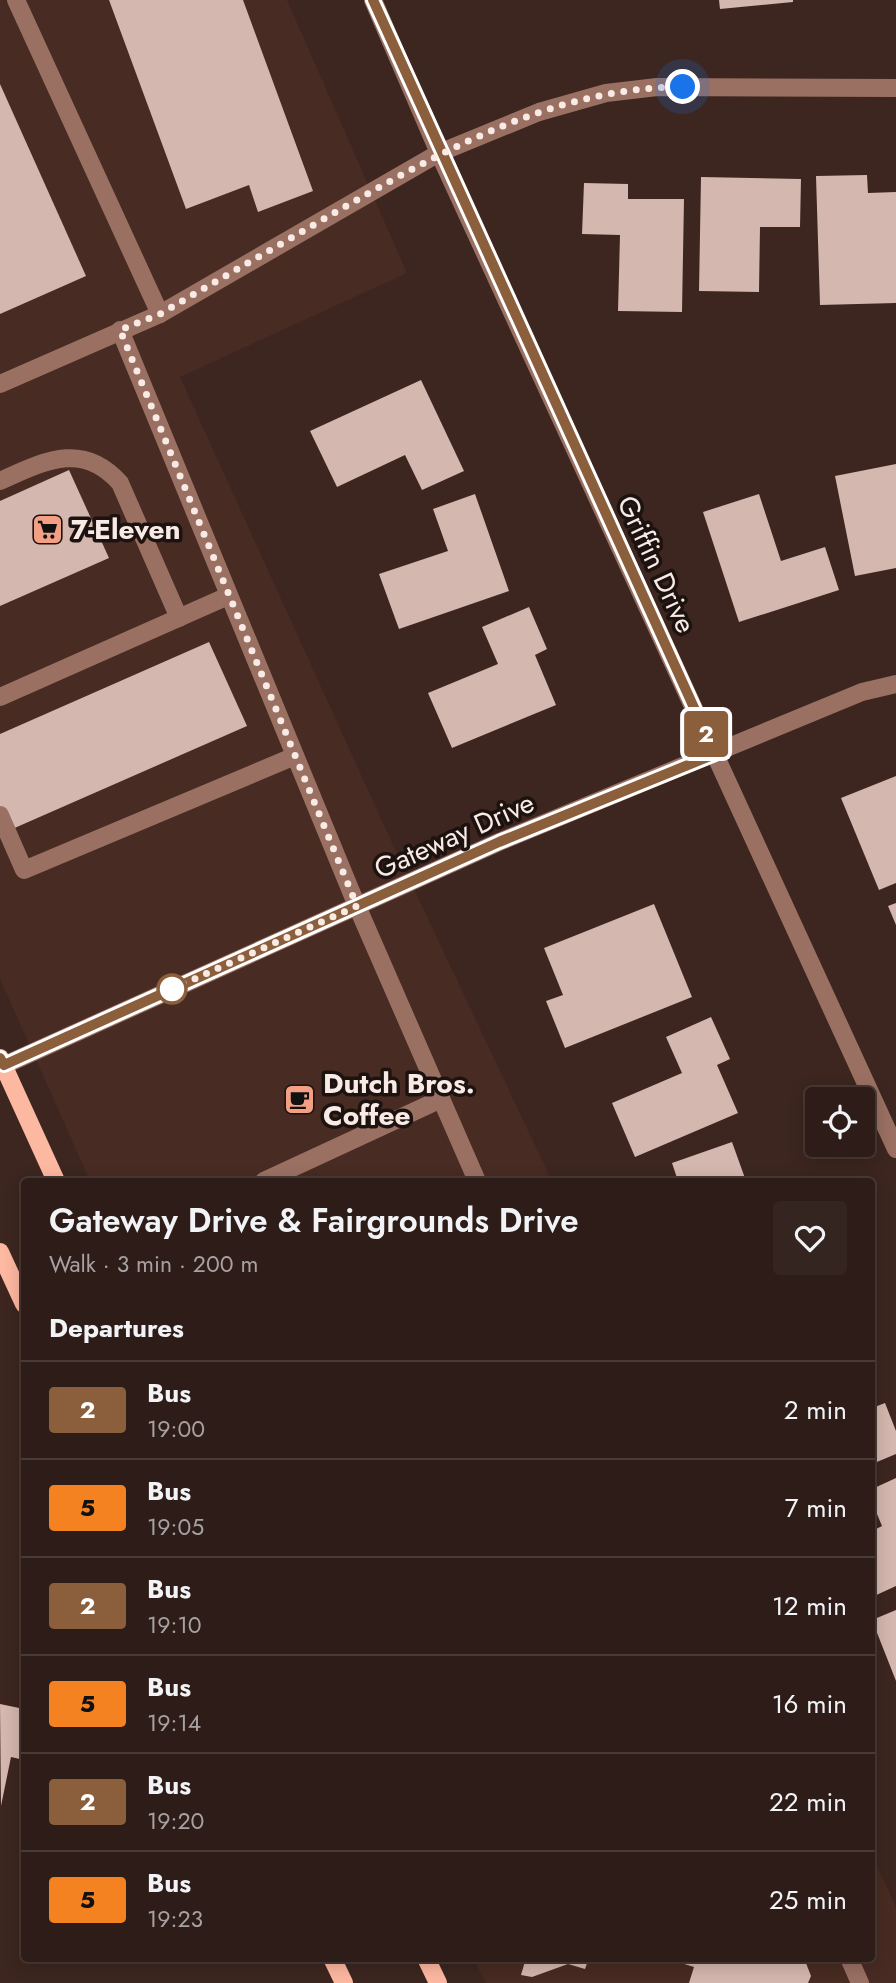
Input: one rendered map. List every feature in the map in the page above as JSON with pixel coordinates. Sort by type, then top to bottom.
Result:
[{"type":"main road","points":[[1,1064],[55,1178]]},
{"type":"main road","points":[[0,1252],[21,1298]]},
{"type":"main road","points":[[334,1962],[344,1983]]},
{"type":"main road","points":[[428,1962],[438,1983]]},
{"type":"street","points":[[16,0],[160,314]]},
{"type":"street","name":"Griffin Drive","points":[[373,0],[439,153],[896,1149]]},
{"type":"street","points":[[0,384],[160,314],[439,153],[539,111],[606,93],[657,87],[896,88]]},
{"type":"street","points":[[120,330],[357,906],[476,1178]]},
{"type":"street","points":[[0,481],[53,457],[68,457],[106,467],[120,483],[179,618]]},
{"type":"street","points":[[0,697],[228,596]]},
{"type":"street","name":"Gateway Drive","points":[[1,1064],[499,842],[862,692],[896,684]]},
{"type":"street","points":[[0,815],[24,870],[295,757]]},
{"type":"street","points":[[271,1178],[442,1099]]},
{"type":"street","points":[[851,1962],[860,1983]]},
{"type":"shaded area","points":[[0,0],[287,0],[407,273],[180,377],[388,834],[551,1178],[89,1178],[0,979]]},
{"type":"shaded area","points":[[875,1862],[896,1907],[896,1983],[486,1983],[475,1962],[875,1962]]},
{"type":"building","points":[[109,0],[243,0],[313,191],[258,212],[249,185],[186,209]]},
{"type":"building","points":[[719,0],[793,0],[793,2],[720,9]]},
{"type":"building","points":[[0,84],[86,276],[0,314]]},
{"type":"building","points":[[867,175],[868,193],[896,192],[896,303],[820,305],[816,176]]},
{"type":"building","points":[[701,177],[801,179],[800,227],[760,227],[759,292],[699,291]]},
{"type":"building","points":[[584,183],[628,184],[628,199],[684,199],[682,312],[618,311],[620,235],[582,234]]},
{"type":"building","points":[[421,380],[464,471],[422,490],[405,455],[337,487],[310,431]]},
{"type":"building","points":[[896,464],[896,568],[855,576],[835,476]]},
{"type":"building","name":"7-Eleven","points":[[69,470],[109,558],[0,606],[0,501]]},
{"type":"building","points":[[475,494],[509,591],[399,629],[379,574],[448,551],[433,509]]},
{"type":"building","points":[[759,494],[781,561],[825,547],[839,590],[739,622],[703,512]]},
{"type":"building","points":[[529,607],[547,649],[535,655],[556,705],[452,748],[428,693],[498,664],[482,627]]},
{"type":"building","points":[[209,642],[247,726],[10,830],[0,807],[0,734]]},
{"type":"building","points":[[896,776],[896,883],[879,890],[841,798]]},
{"type":"building","points":[[896,903],[896,925],[888,906]]},
{"type":"building","points":[[654,904],[692,997],[565,1048],[546,1001],[563,995],[544,948]]},
{"type":"building","points":[[711,1017],[730,1059],[717,1065],[738,1113],[635,1157],[612,1103],[682,1073],[666,1037]]},
{"type":"building","points":[[732,1142],[745,1178],[677,1178],[672,1163]]},
{"type":"building","points":[[885,1403],[896,1431],[896,1454],[875,1463],[875,1407]]},
{"type":"building","points":[[896,1478],[896,1586],[875,1596],[875,1530],[882,1526],[875,1509],[875,1488]]},
{"type":"building","points":[[896,1610],[896,1681],[875,1628],[875,1619]]},
{"type":"building","points":[[0,1704],[21,1708],[21,1759],[11,1757],[1,1806]]},
{"type":"building","points":[[525,1962],[588,1962],[585,1969],[568,1964],[532,1977],[521,1975]]},
{"type":"building","points":[[678,1962],[806,1962],[811,1976],[808,1983],[689,1983],[694,1967]]},
{"type":"bus line","name":"2","points":[[0,1058],[4,1065],[499,842],[715,754],[439,153],[373,0]]},
{"type":"place","name":"7-Eleven","points":[[48,529]]},
{"type":"place","name":"Dutch Bros. Coffee","points":[[300,1099]]},
{"type":"route","points":[[172,989],[357,906],[120,330],[160,314],[439,153],[539,111],[606,93],[683,87]]}]
